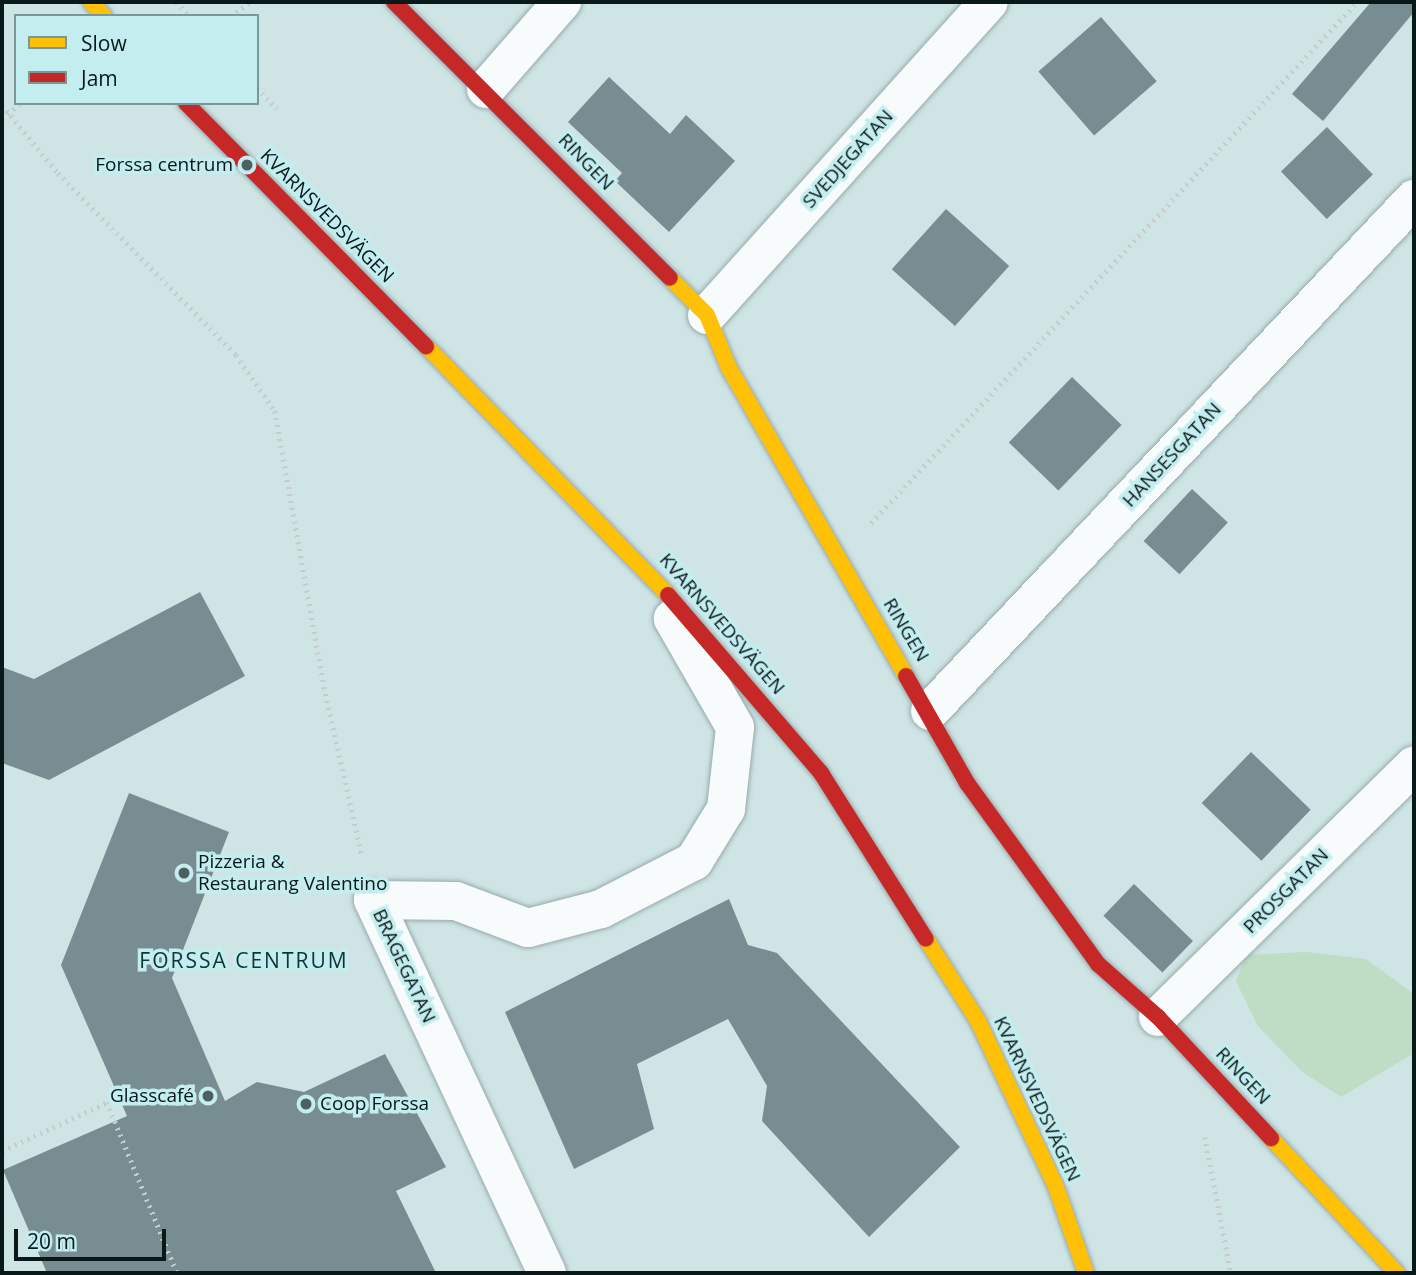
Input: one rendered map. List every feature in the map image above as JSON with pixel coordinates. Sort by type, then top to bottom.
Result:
[{"type":"street","name":"RINGEN","points":[[394,2],[486,89],[707,315],[729,368],[930,711],[967,783],[1025,869],[1098,964],[1158,1017],[1397,1273]]},
{"type":"street","points":[[486,89],[562,2]]},
{"type":"street","name":"SVEDJEGATAN","points":[[707,315],[989,2]]},
{"type":"street","name":"KVARNSVEDSVÄGEN","points":[[188,105],[631,552],[821,773],[890,877],[978,1021],[1056,1187],[1086,1273]]},
{"type":"street","name":"HANSESGATAN","points":[[930,711],[1414,199]]},
{"type":"street","name":"BRAGEGATAN","points":[[547,1273],[373,900],[456,901],[528,928],[601,909],[694,861],[726,809],[736,727],[631,552]]},
{"type":"street","name":"PROSGATAN","points":[[1158,1017],[1414,765]]},
{"type":"path","points":[[233,14],[251,2]]},
{"type":"path","points":[[838,558],[1357,2]]},
{"type":"path","points":[[259,90],[277,109]]},
{"type":"path","points":[[2,105],[58,173],[236,355],[275,411],[324,687],[373,900]]},
{"type":"path","points":[[2,118],[19,105]]},
{"type":"path","points":[[2,1151],[119,1097]]},
{"type":"path","points":[[107,1102],[177,1273]]},
{"type":"path","points":[[1204,1132],[1231,1273]]},
{"type":"green space","points":[[1306,952],[1366,959],[1414,994],[1414,1053],[1341,1097],[1301,1071],[1258,1026],[1236,981],[1246,955]]},
{"type":"building","points":[[1371,2],[1414,2],[1414,12],[1323,121],[1292,94]]},
{"type":"building","points":[[1101,17],[1157,81],[1094,136],[1038,71]]},
{"type":"building","points":[[609,77],[670,134],[686,115],[735,161],[669,232],[615,181],[622,173],[568,122]]},
{"type":"building","points":[[1327,127],[1373,174],[1327,219],[1281,171]]},
{"type":"building","points":[[946,209],[1009,266],[955,326],[892,269]]},
{"type":"building","points":[[1072,377],[1122,425],[1058,490],[1009,442]]},
{"type":"building","points":[[1192,489],[1228,522],[1179,574],[1144,541]]},
{"type":"building","points":[[200,592],[245,676],[49,780],[2,763],[2,667],[34,679]]},
{"type":"building","points":[[1251,752],[1311,810],[1261,861],[1202,803]]},
{"type":"building","points":[[129,793],[229,832],[172,978],[225,1101],[257,1082],[304,1092],[385,1054],[446,1167],[396,1191],[436,1273],[47,1273],[3,1170],[127,1116],[61,965]]},
{"type":"building","points":[[1134,884],[1193,941],[1162,973],[1103,916]]},
{"type":"building","points":[[729,899],[748,945],[777,953],[960,1147],[869,1237],[762,1121],[767,1086],[728,1019],[637,1064],[654,1129],[574,1169],[505,1012]]},
{"type":"traffic: slow","points":[[91,2],[102,14]]},
{"type":"traffic: slow","points":[[670,278],[707,315],[729,368],[906,676]]},
{"type":"traffic: slow","points":[[426,346],[668,595]]},
{"type":"traffic: slow","points":[[926,939],[978,1021],[1056,1187],[1086,1273]]},
{"type":"traffic: slow","points":[[1271,1138],[1397,1273]]},
{"type":"traffic: jam","points":[[394,2],[670,278]]},
{"type":"traffic: jam","points":[[188,105],[426,346]]},
{"type":"traffic: jam","points":[[668,595],[821,773],[926,939]]},
{"type":"traffic: jam","points":[[906,676],[967,783],[1098,964],[1158,1017],[1271,1138]]},
{"type":"place","name":"Forssa centrum","points":[[247,165]]},
{"type":"place","name":"Pizzeria & Restaurang Valentino","points":[[184,873]]},
{"type":"place","name":"Glasscafé","points":[[208,1096]]},
{"type":"place","name":"Coop Forssa","points":[[306,1104]]},
{"type":"district","name":"FORSSA CENTRUM","points":[[244,960]]}]
